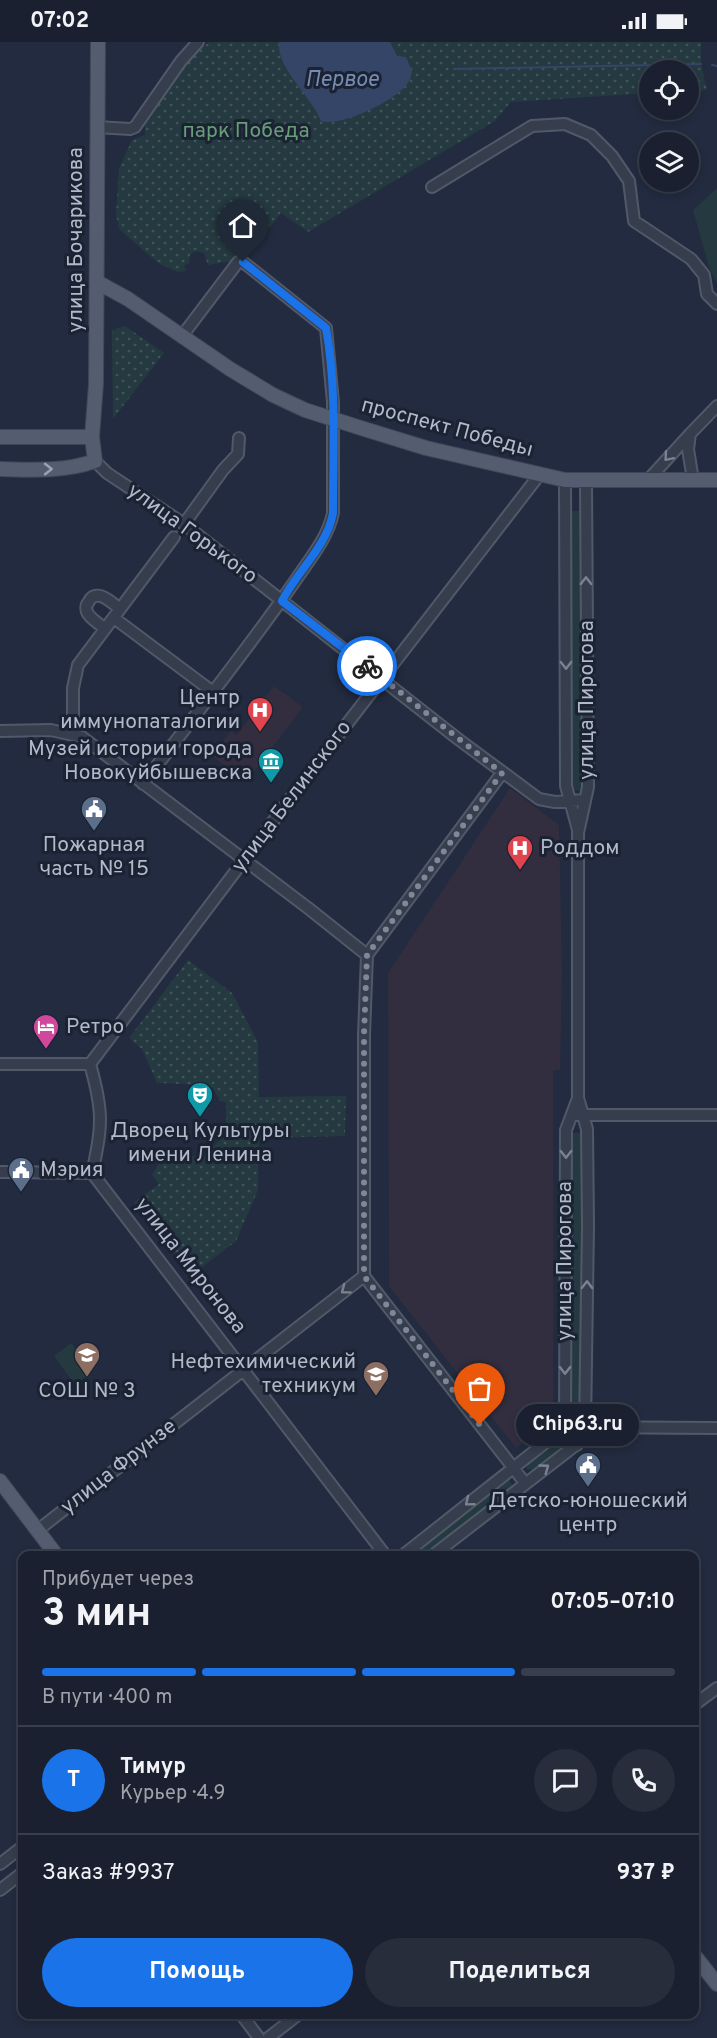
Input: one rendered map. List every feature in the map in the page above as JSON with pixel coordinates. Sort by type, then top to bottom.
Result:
[{"type":"main road","name":"улица Бочарикова","points":[[95,461],[92,453],[92,437],[96,384],[98,42]]},
{"type":"main road","name":"проспект Победы","points":[[97,282],[128,299],[230,369],[273,395],[305,410],[426,448],[565,480],[717,480]]},
{"type":"main road","points":[[0,437],[92,437]]},
{"type":"main road","points":[[0,469],[65,469],[95,461]]},
{"type":"main road","points":[[0,1481],[53,1551]]},
{"type":"main road","points":[[699,1961],[717,1984]]},
{"type":"street","points":[[98,127],[130,129],[135,127],[181,61],[198,42]]},
{"type":"street","points":[[432,187],[532,126],[565,124],[591,135],[612,156],[629,181],[634,221],[691,259],[704,275],[707,294],[717,304]]},
{"type":"street","points":[[143,784],[282,601],[331,524],[333,513],[333,418],[326,328],[243,262],[238,262],[182,336]]},
{"type":"street","points":[[648,480],[717,406]]},
{"type":"street","points":[[690,434],[688,450],[693,480]]},
{"type":"street","points":[[184,524],[238,454],[239,438]]},
{"type":"street","name":"улица Горького","points":[[95,461],[107,473],[184,524],[502,773],[539,799],[555,802],[584,800]]},
{"type":"street","name":"улица Белинского","points":[[90,1064],[382,678],[540,474]]},
{"type":"street","name":"улица Пирогова","points":[[565,480],[566,786],[578,833]]},
{"type":"street","name":"улица Пирогова","points":[[585,1428],[588,1226],[586,1129],[578,1098],[578,833],[588,787],[586,481]]},
{"type":"street","points":[[74,734],[73,688],[78,665],[174,537]]},
{"type":"street","points":[[105,629],[89,616],[86,608],[89,600],[100,596],[117,614],[213,692]]},
{"type":"street","points":[[0,731],[51,730],[82,737],[367,955]]},
{"type":"street","points":[[502,773],[367,955],[364,1035],[364,1276],[525,1483]]},
{"type":"street","points":[[0,1064],[90,1064],[102,1119],[92,1173],[0,1172]]},
{"type":"street","name":"улица Пирогова","points":[[565,1427],[566,1130],[578,1098]]},
{"type":"street","points":[[571,1115],[717,1115]]},
{"type":"street","name":"улица Миронова","points":[[92,1173],[382,1551]]},
{"type":"street","name":"улица Фрунзе","points":[[38,1530],[364,1276]]},
{"type":"street","points":[[408,1551],[565,1427],[717,1428]]},
{"type":"street","points":[[577,1445],[585,1428]]},
{"type":"street","points":[[438,1551],[598,1428]]},
{"type":"street","points":[[699,1701],[717,1688]]},
{"type":"street","points":[[0,1864],[18,1849]]},
{"type":"street","points":[[0,1890],[18,1876]]},
{"type":"street","points":[[245,2019],[259,2038]]},
{"type":"street","points":[[268,2038],[293,2019]]},
{"type":"shaded area","name":"Центр иммунопаталогии","points":[[274,686],[303,707],[246,782],[212,756],[231,731],[236,735]]},
{"type":"shaded area","points":[[510,788],[559,825],[562,973],[560,1070],[553,1070],[553,1420],[516,1448],[389,1286],[388,973]]},
{"type":"green space","name":"парк Победa","points":[[209,42],[701,42],[701,64],[707,90],[699,90],[699,60],[639,60],[639,94],[511,102],[495,121],[308,232],[281,213],[245,259],[208,265],[204,253],[195,251],[190,255],[189,264],[184,265],[186,271],[178,272],[158,263],[119,229],[116,215],[119,168],[132,140],[145,135],[145,124],[178,73]]},
{"type":"green space","points":[[717,188],[717,284],[709,267],[693,210]]},
{"type":"green space","points":[[125,326],[164,353],[113,419],[112,330]]},
{"type":"green space","points":[[569,511],[582,511],[586,790],[571,790]]},
{"type":"green space","points":[[188,960],[232,993],[258,1042],[259,1097],[346,1096],[345,1136],[259,1138],[258,1190],[236,1241],[192,1275],[134,1202],[159,1184],[152,1175],[160,1161],[166,1157],[200,1156],[201,1151],[212,1147],[226,1135],[226,1102],[220,1101],[213,1088],[205,1085],[157,1083],[142,1049],[129,1038]]},
{"type":"green space","points":[[570,1133],[581,1133],[582,1421],[572,1421]]},
{"type":"green space","points":[[71,1343],[93,1371],[75,1385],[54,1356]]},
{"type":"green space","points":[[562,1436],[568,1437],[568,1444],[533,1470],[527,1469],[526,1463]]},
{"type":"green space","points":[[507,1477],[513,1486],[428,1551],[414,1551]]},
{"type":"water","name":"Первое","points":[[279,42],[390,42],[397,56],[406,57],[412,71],[411,78],[394,96],[369,110],[342,120],[321,121],[283,62]]},
{"type":"waterway","points":[[454,69],[701,64]]},
{"type":"waterway","points":[[712,65],[717,66]]},
{"type":"way so far","points":[[367,666],[502,773],[367,955],[364,1035],[364,1276],[480,1425]]},
{"type":"place","name":"Центр иммунопаталогии","points":[[260,733]]},
{"type":"place","name":"Музей истории города Новокуйбышевска","points":[[271,784]]},
{"type":"place","name":"Пожарная часть № 15","points":[[94,832]]},
{"type":"place","name":"Роддом","points":[[520,871]]},
{"type":"place","name":"Ретро","points":[[46,1050]]},
{"type":"place","name":"Дворец Культуры имени Ленина","points":[[200,1118]]},
{"type":"place","name":"Мэрия","points":[[21,1193]]},
{"type":"place","name":"СОШ № 3","points":[[87,1378]]},
{"type":"place","name":"Нефтехимический техникум","points":[[376,1397]]},
{"type":"place","name":"Chip63.ru","points":[[480,1425]]},
{"type":"place","name":"Детско-юношеский центр","points":[[588,1488]]},
{"type":"route","points":[[243,262],[326,328],[329,344],[333,402],[333,513],[331,524],[282,601],[367,666]]}]
